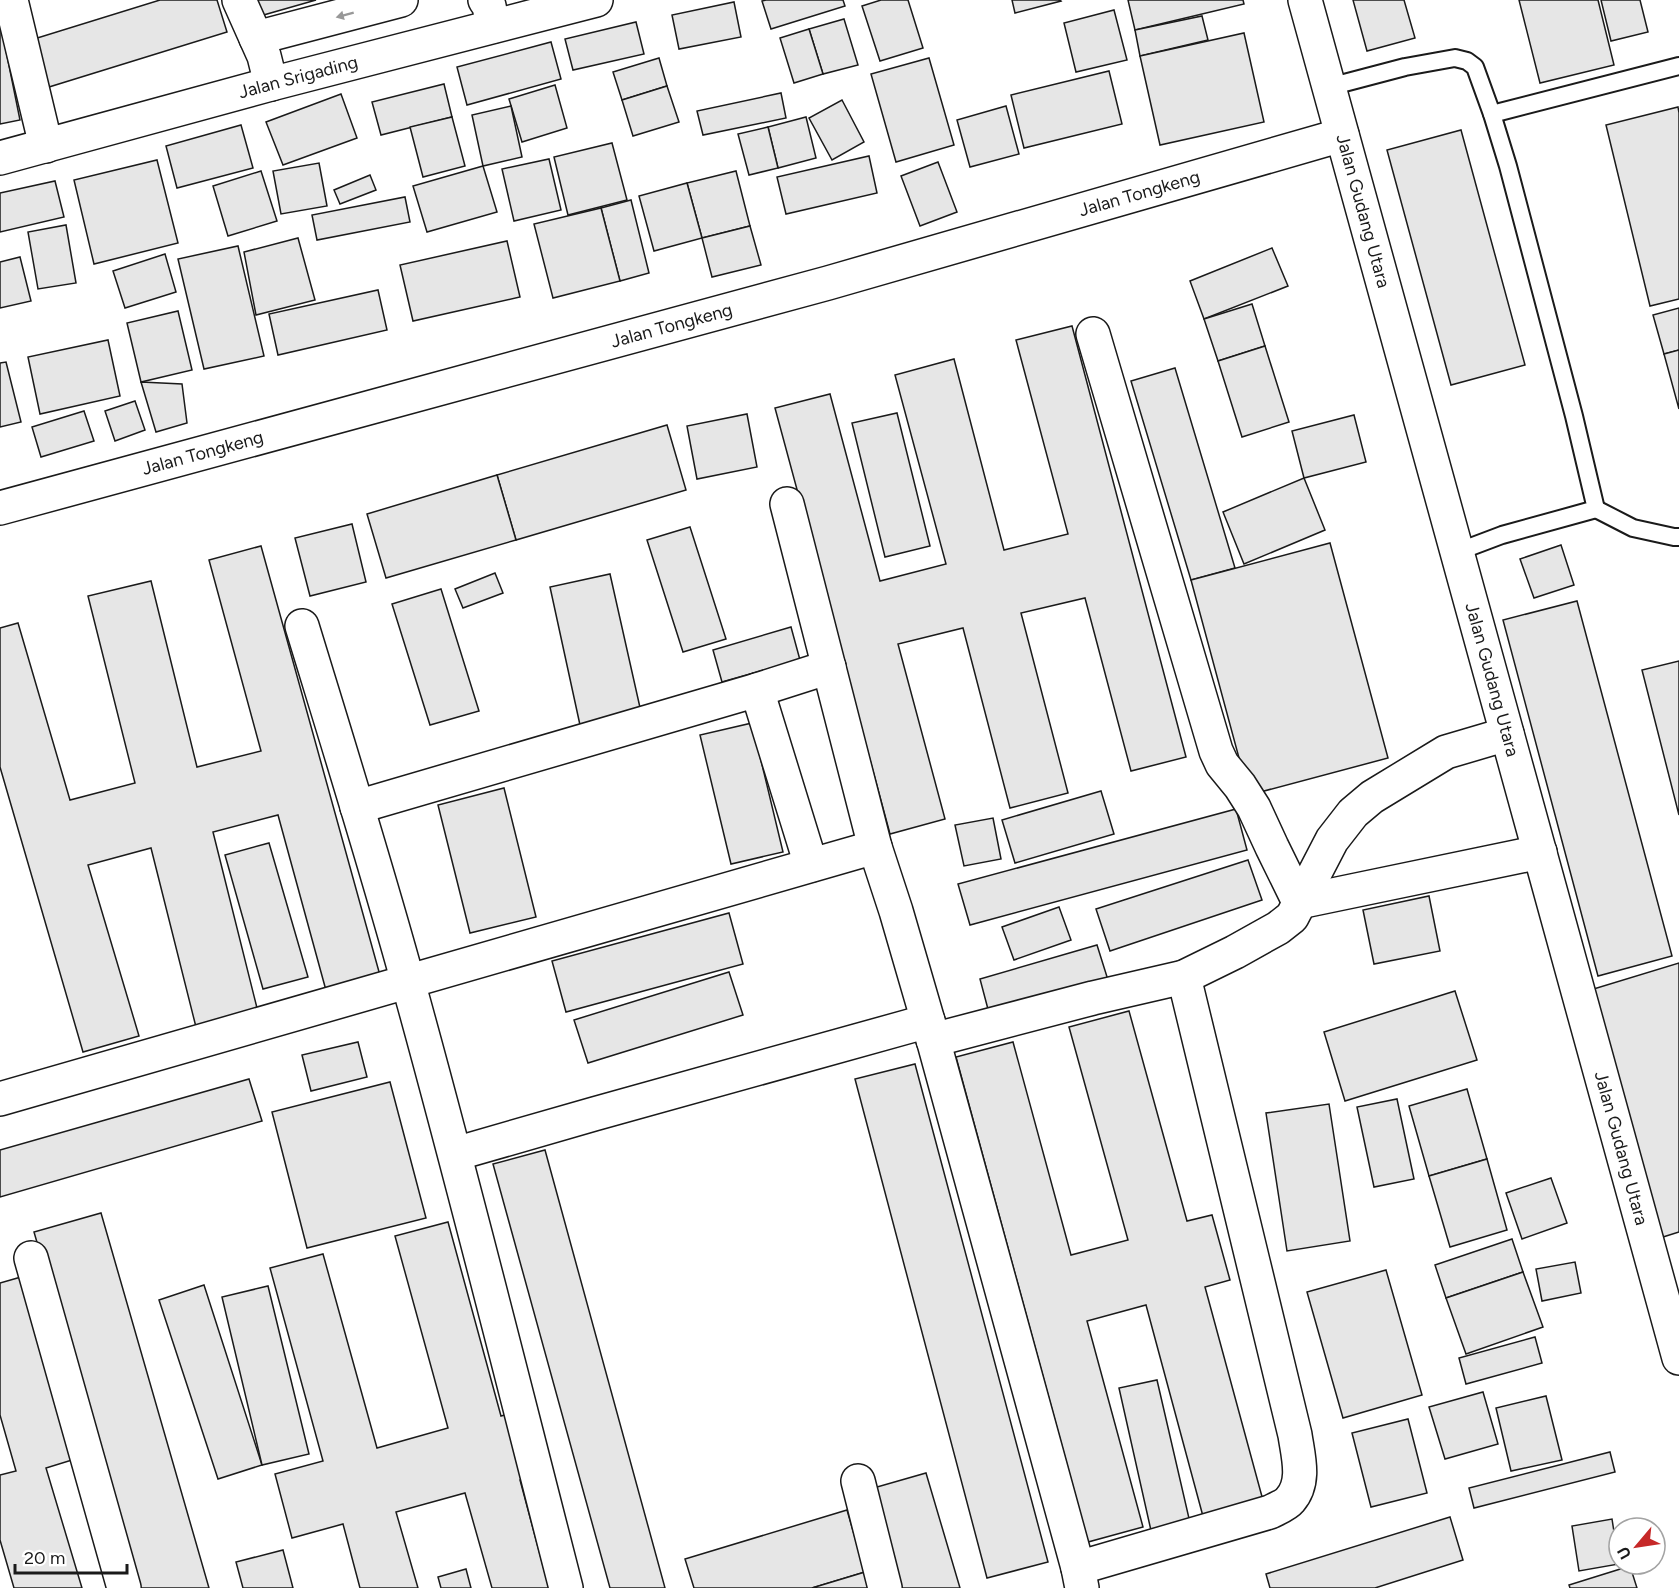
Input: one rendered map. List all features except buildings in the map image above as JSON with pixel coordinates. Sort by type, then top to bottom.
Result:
[{"type":"street","points":[[11,0],[46,146]]},
{"type":"street","points":[[239,0],[264,56],[271,84]]},
{"type":"street","points":[[256,38],[401,0]]},
{"type":"street","name":"Jalan Srigading","points":[[0,158],[271,84],[489,13],[596,0]]},
{"type":"street","name":"Jalan Gudang Utara","points":[[1305,0],[1679,1358]]},
{"type":"street","name":"Jalan Tongkeng","points":[[0,508],[828,283],[1342,135]]},
{"type":"street","points":[[1092,334],[1216,751],[1221,764],[1240,786],[1254,808],[1299,902]]},
{"type":"street","points":[[787,504],[875,847],[896,910],[930,1030],[1079,1578],[1270,1512],[1290,1501],[1298,1484],[1300,1467],[1295,1435],[1184,977]]},
{"type":"street","points":[[302,626],[408,980],[566,1588]]},
{"type":"street","points":[[357,807],[758,690],[829,667]]},
{"type":"street","points":[[758,690],[811,865]]},
{"type":"street","points":[[455,1154],[594,1114],[930,1030],[1093,998],[1184,977],[1278,928],[1292,917],[1332,840],[1353,813],[1372,797],[1446,752],[1507,734]]},
{"type":"street","points":[[0,1099],[875,847]]},
{"type":"street","points":[[1299,902],[1540,852]]},
{"type":"street","points":[[31,1258],[124,1588]]},
{"type":"street","points":[[858,1481],[885,1588]]},
{"type":"lane","points":[[1329,87],[1405,67],[1455,58],[1467,61],[1475,67],[1508,166],[1596,508]]},
{"type":"lane","points":[[1492,114],[1679,66]]},
{"type":"lane","points":[[1457,552],[1502,535],[1596,508],[1633,528],[1679,537]]}]
